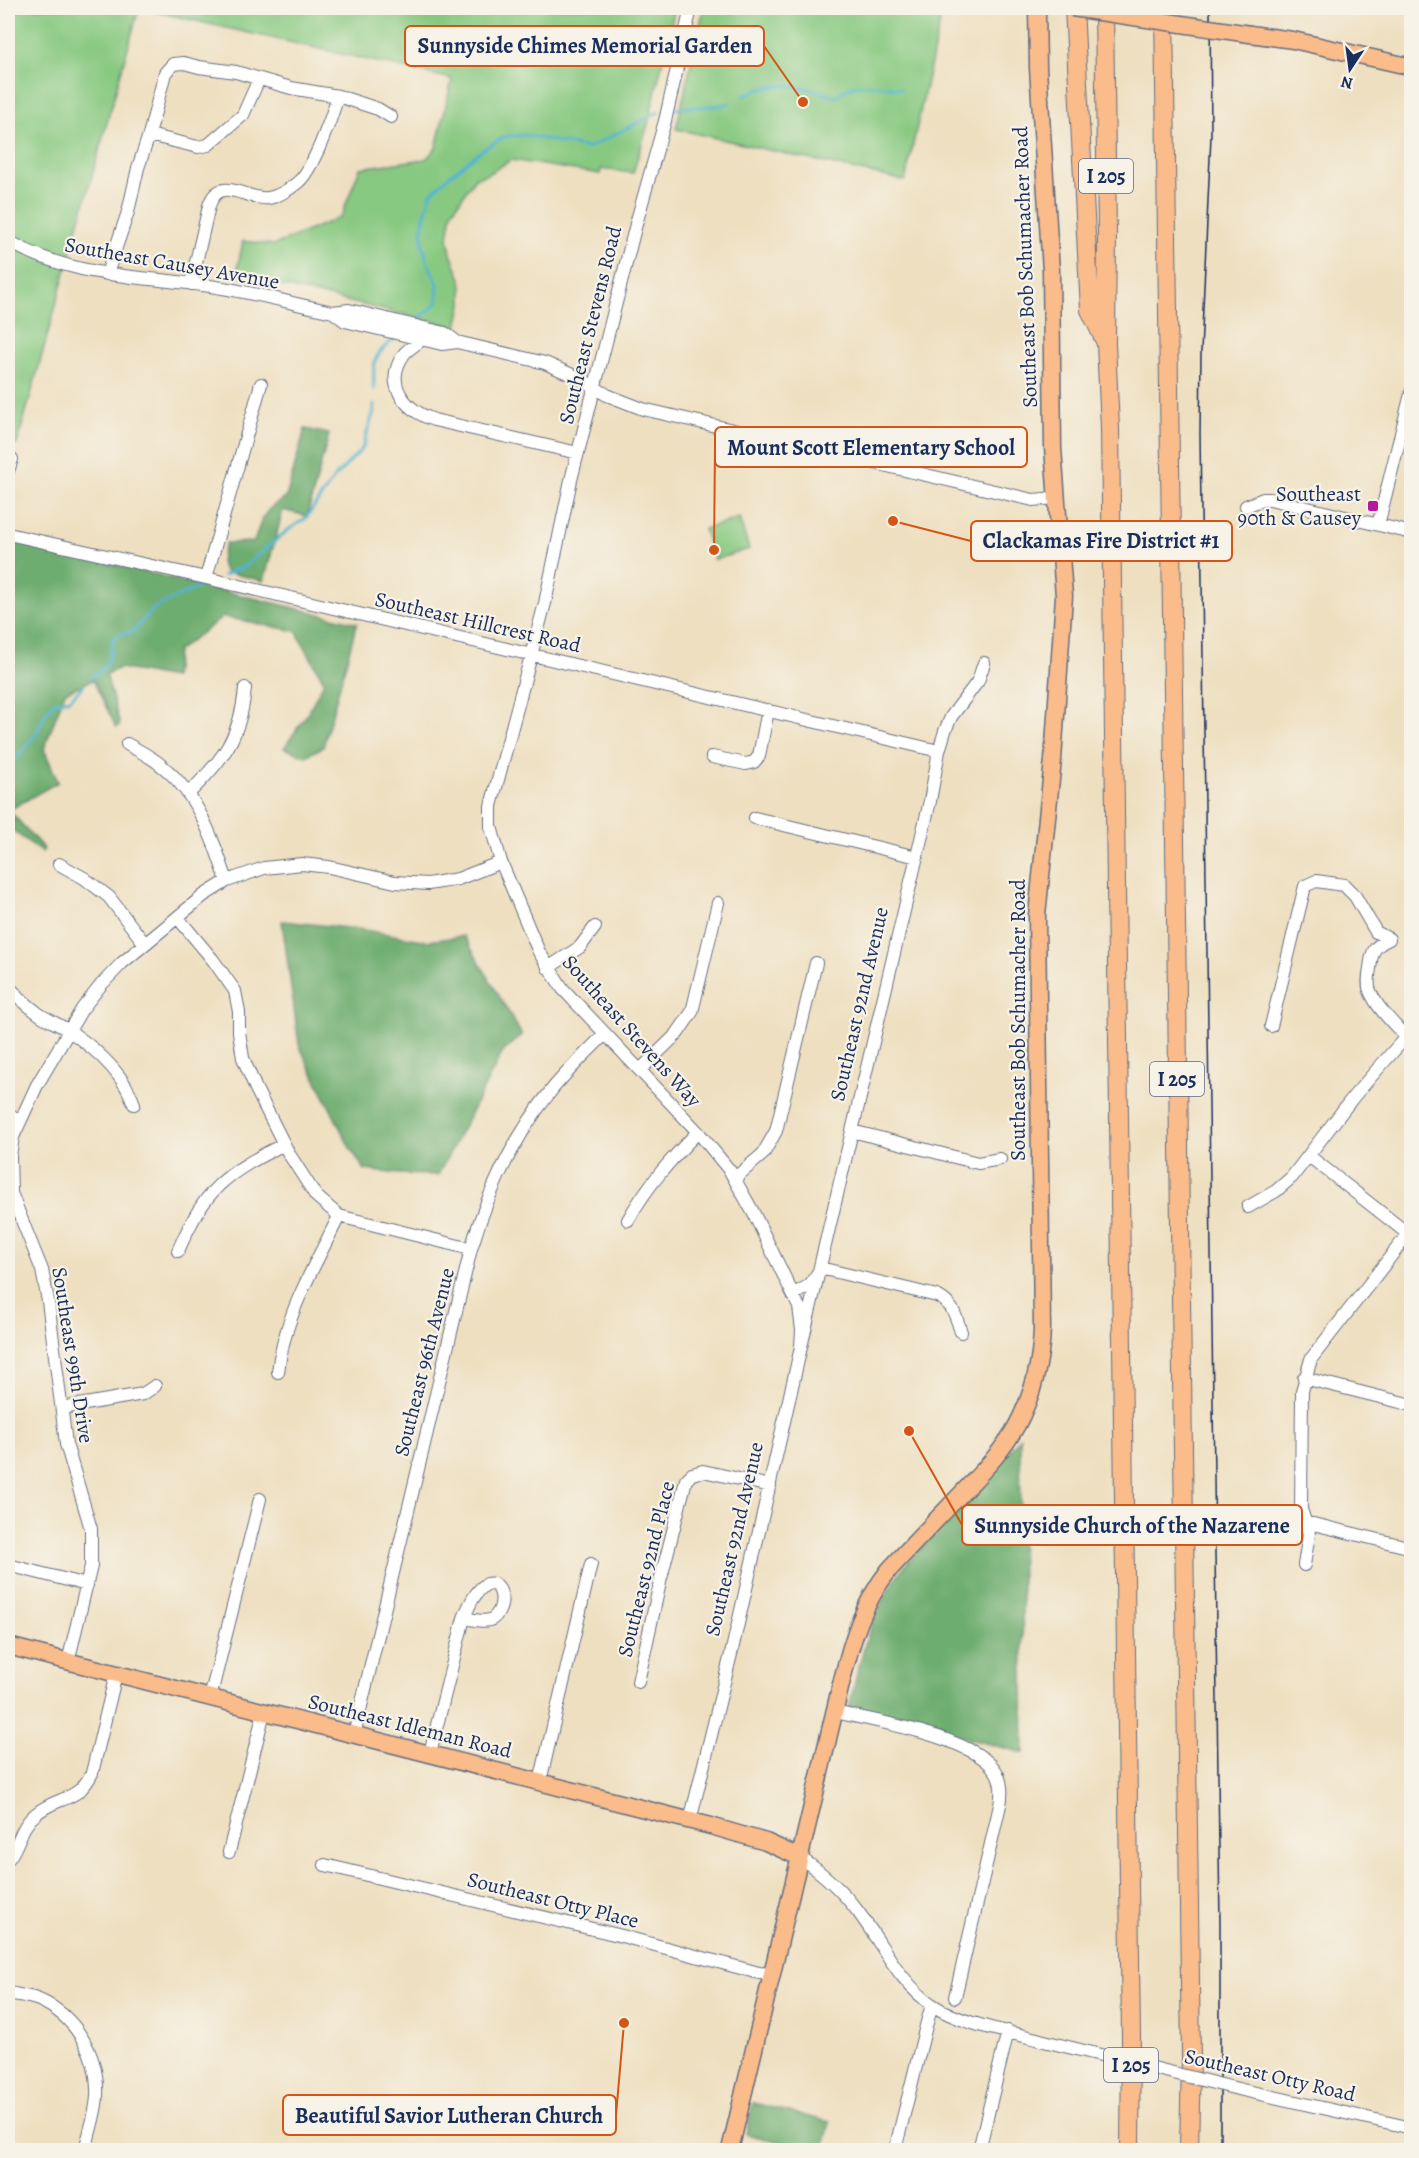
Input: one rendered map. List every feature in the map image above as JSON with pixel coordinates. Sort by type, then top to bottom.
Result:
[{"type":"highway","points":[[1073,8],[1090,310],[1106,344]]},
{"type":"highway","name":"I 205","points":[[1104,8],[1106,344],[1110,428],[1131,2036],[1129,2147]]},
{"type":"highway","name":"I 205","points":[[1164,8],[1191,2058],[1189,2151]]},
{"type":"main road","name":"Southeast Bob Schumacher Road","points":[[799,1857],[855,1634],[877,1586],[902,1555],[1004,1446],[1027,1404],[1039,1362],[1042,1328],[1037,930],[1064,616],[1064,569],[1056,498],[1051,271],[1038,68],[1037,8]]},
{"type":"main road","points":[[1073,8],[1293,40],[1412,67]]},
{"type":"main road","name":"Southeast Idleman Road","points":[[8,1646],[757,1838],[799,1857]]},
{"type":"main road","points":[[730,2151],[799,1857]]},
{"type":"street","name":"Southeast Stevens Road","points":[[531,654],[545,603],[594,387],[665,121],[691,8]]},
{"type":"street","points":[[108,274],[128,212],[165,73],[173,64],[184,63],[236,72],[291,88],[338,96],[378,109],[391,117]]},
{"type":"street","points":[[149,135],[198,147],[208,146],[243,115],[259,79]]},
{"type":"street","points":[[191,284],[208,206],[214,195],[228,190],[268,198],[298,183],[314,158],[338,96]]},
{"type":"street","name":"Southeast Causey Avenue","points":[[8,241],[46,260],[78,270],[240,291],[333,312],[349,310],[386,319],[442,344],[457,342],[545,363],[624,402],[670,416],[1032,500],[1056,498]]},
{"type":"street","name":"Southeast Causey Avenue","points":[[333,312],[345,321],[373,328],[421,335]]},
{"type":"street","points":[[421,335],[405,352],[399,364],[397,385],[400,396],[408,406],[420,415],[434,420],[578,453]]},
{"type":"street","points":[[206,578],[261,384]]},
{"type":"street","points":[[1378,525],[1412,390]]},
{"type":"street","points":[[1246,506],[1263,499],[1270,499],[1412,533]]},
{"type":"street","name":"Southeast Hillcrest Road","points":[[8,534],[206,578],[939,751]]},
{"type":"street","name":"Southeast Stevens Way","points":[[531,654],[491,806],[491,828],[501,862],[532,938],[548,969],[563,989],[698,1132],[735,1178],[794,1294],[802,1319],[801,1347]]},
{"type":"street","name":"Southeast 92nd Avenue","points":[[690,1821],[930,801],[939,751],[951,717],[978,681],[984,663]]},
{"type":"street","points":[[188,794],[214,768],[234,739],[244,706],[245,688]]},
{"type":"street","points":[[712,757],[746,764],[754,762],[759,756],[768,710]]},
{"type":"street","points":[[127,744],[164,766],[188,794],[213,840],[227,882]]},
{"type":"street","points":[[755,818],[917,856]]},
{"type":"street","name":"Southeast 99th Drive","points":[[68,1662],[92,1557],[91,1529],[68,1453],[42,1270],[9,1193],[14,1117],[37,1085],[82,1009],[101,985],[122,963],[203,896],[227,882],[264,868],[305,864],[395,882],[428,884],[458,879],[501,862]]},
{"type":"street","points":[[59,864],[84,878],[109,897],[145,944]]},
{"type":"street","points":[[1248,1207],[1276,1191],[1310,1156],[1354,1096],[1408,1033],[1370,991],[1371,955],[1376,945],[1389,939],[1376,932],[1364,910],[1344,885],[1316,880],[1305,886],[1271,1026]]},
{"type":"street","points":[[640,1070],[677,1034],[692,1012],[718,903]]},
{"type":"street","points":[[178,918],[235,991],[243,1058],[284,1144],[311,1190],[322,1203],[339,1216],[471,1249]]},
{"type":"street","points":[[548,969],[580,947],[595,927]]},
{"type":"street","points":[[735,1178],[762,1154],[776,1131],[816,963]]},
{"type":"street","points":[[8,986],[40,1015],[70,1031],[106,1060],[125,1083],[134,1104]]},
{"type":"street","name":"Southeast 96th Avenue","points":[[354,1735],[471,1249],[487,1201],[516,1142],[555,1086],[605,1034]]},
{"type":"street","points":[[852,1131],[978,1163],[1000,1159]]},
{"type":"street","points":[[628,1220],[653,1180],[698,1132]]},
{"type":"street","points":[[178,1251],[196,1213],[210,1192],[241,1166],[284,1144]]},
{"type":"street","points":[[1304,1565],[1309,1534],[1301,1509],[1304,1378],[1311,1359],[1410,1234],[1310,1156]]},
{"type":"street","points":[[278,1371],[288,1321],[339,1216]]},
{"type":"street","points":[[820,1268],[937,1296],[945,1300],[956,1315],[961,1332]]},
{"type":"street","name":"Southeast 92nd Avenue","points":[[794,1294],[810,1285],[820,1268]]},
{"type":"street","points":[[1304,1378],[1412,1404]]},
{"type":"street","points":[[62,1408],[143,1394],[155,1386]]},
{"type":"street","name":"Southeast 92nd Place","points":[[638,1682],[661,1578],[687,1480],[692,1474],[703,1471],[770,1486]]},
{"type":"street","points":[[210,1698],[260,1499]]},
{"type":"street","points":[[1305,1522],[1412,1548]]},
{"type":"street","points":[[540,1782],[591,1564]]},
{"type":"street","points":[[8,1565],[87,1585]]},
{"type":"street","points":[[430,1753],[464,1618]]},
{"type":"street","points":[[8,1859],[22,1828],[37,1813],[52,1804],[75,1796],[86,1785],[92,1773],[116,1674]]},
{"type":"street","points":[[229,1852],[264,1712]]},
{"type":"street","points":[[835,1712],[950,1741],[977,1754],[997,1773],[1002,1797],[955,1997]]},
{"type":"street","name":"Southeast Otty Road","points":[[799,1857],[838,1888],[860,1914],[902,1976],[932,2005],[950,2015],[1048,2042],[1412,2128]]},
{"type":"street","name":"Southeast Otty Place","points":[[325,1865],[618,1935],[759,1973],[772,1974]]},
{"type":"street","points":[[8,1993],[36,1999],[59,2011],[68,2019],[88,2047],[92,2056],[97,2095],[86,2151]]},
{"type":"street","points":[[895,2151],[932,2005]]},
{"type":"street","points":[[980,2151],[1008,2031]]},
{"type":"green space","points":[[8,8],[139,8],[17,444],[8,442]]},
{"type":"green space","points":[[139,8],[675,8],[648,124],[633,173],[601,169],[600,174],[511,160],[488,174],[475,178],[452,212],[448,238],[451,254],[461,279],[462,304],[457,327],[236,275],[243,241],[274,245],[341,217],[360,168],[426,159],[436,148],[452,79]]},
{"type":"green space","points":[[704,8],[943,8],[905,181],[676,129]]},
{"type":"green space","points":[[305,429],[329,434],[307,516],[283,510],[264,581],[226,572],[221,562],[226,543],[254,542],[264,516],[272,507],[286,498]]},
{"type":"green space","points":[[739,518],[749,549],[714,560],[704,529]]},
{"type":"green space","points":[[8,539],[357,623],[323,747],[306,756],[284,748],[307,714],[324,682],[296,631],[223,617],[177,651],[174,678],[120,668],[106,674],[120,725],[116,727],[93,680],[65,692],[44,749],[58,782],[9,810],[44,849],[42,852],[8,827]]},
{"type":"green space","points":[[282,921],[358,929],[428,941],[464,936],[522,1035],[503,1052],[438,1175],[365,1170],[350,1148],[299,1045]]},
{"type":"green space","points":[[1020,1437],[1024,1753],[849,1708],[863,1649],[884,1597],[894,1580],[907,1563],[1002,1462]]},
{"type":"green space","points":[[753,2103],[830,2122],[823,2150],[791,2150],[792,2145],[746,2134]]},
{"type":"waterway","points":[[744,96],[756,90],[779,86],[800,87],[836,97],[850,87],[866,84],[901,89]]},
{"type":"waterway","points":[[676,109],[730,103]]},
{"type":"waterway","points":[[416,322],[437,303],[438,284],[428,264],[422,243],[423,221],[431,193],[449,176],[482,150],[506,136],[525,135],[588,148],[659,112]]},
{"type":"waterway","points":[[374,389],[376,358],[383,348],[397,337]]},
{"type":"waterway","points":[[224,575],[245,566],[306,518],[335,477],[362,449],[374,411],[374,404]]},
{"type":"waterway","points":[[91,678],[106,665],[113,639],[123,633],[133,632],[154,608],[205,584]]},
{"type":"waterway","points":[[8,768],[37,733],[45,714],[54,702],[70,699],[84,685]]},
{"type":"tram line","points":[[1210,8],[1211,136],[1201,352],[1200,434],[1220,1923],[1220,2150]]},
{"type":"place","name":"Sunnyside Chimes Memorial Garden","points":[[803,102]]},
{"type":"place","name":"Southeast 90th & Causey","points":[[1373,506]]},
{"type":"place","name":"Clackamas Fire District #1","points":[[893,521]]},
{"type":"place","name":"Mount Scott Elementary School","points":[[714,550]]},
{"type":"place","name":"Sunnyside Church of the Nazarene","points":[[909,1431]]},
{"type":"place","name":"Beautiful Savior Lutheran Church","points":[[624,2023]]}]
